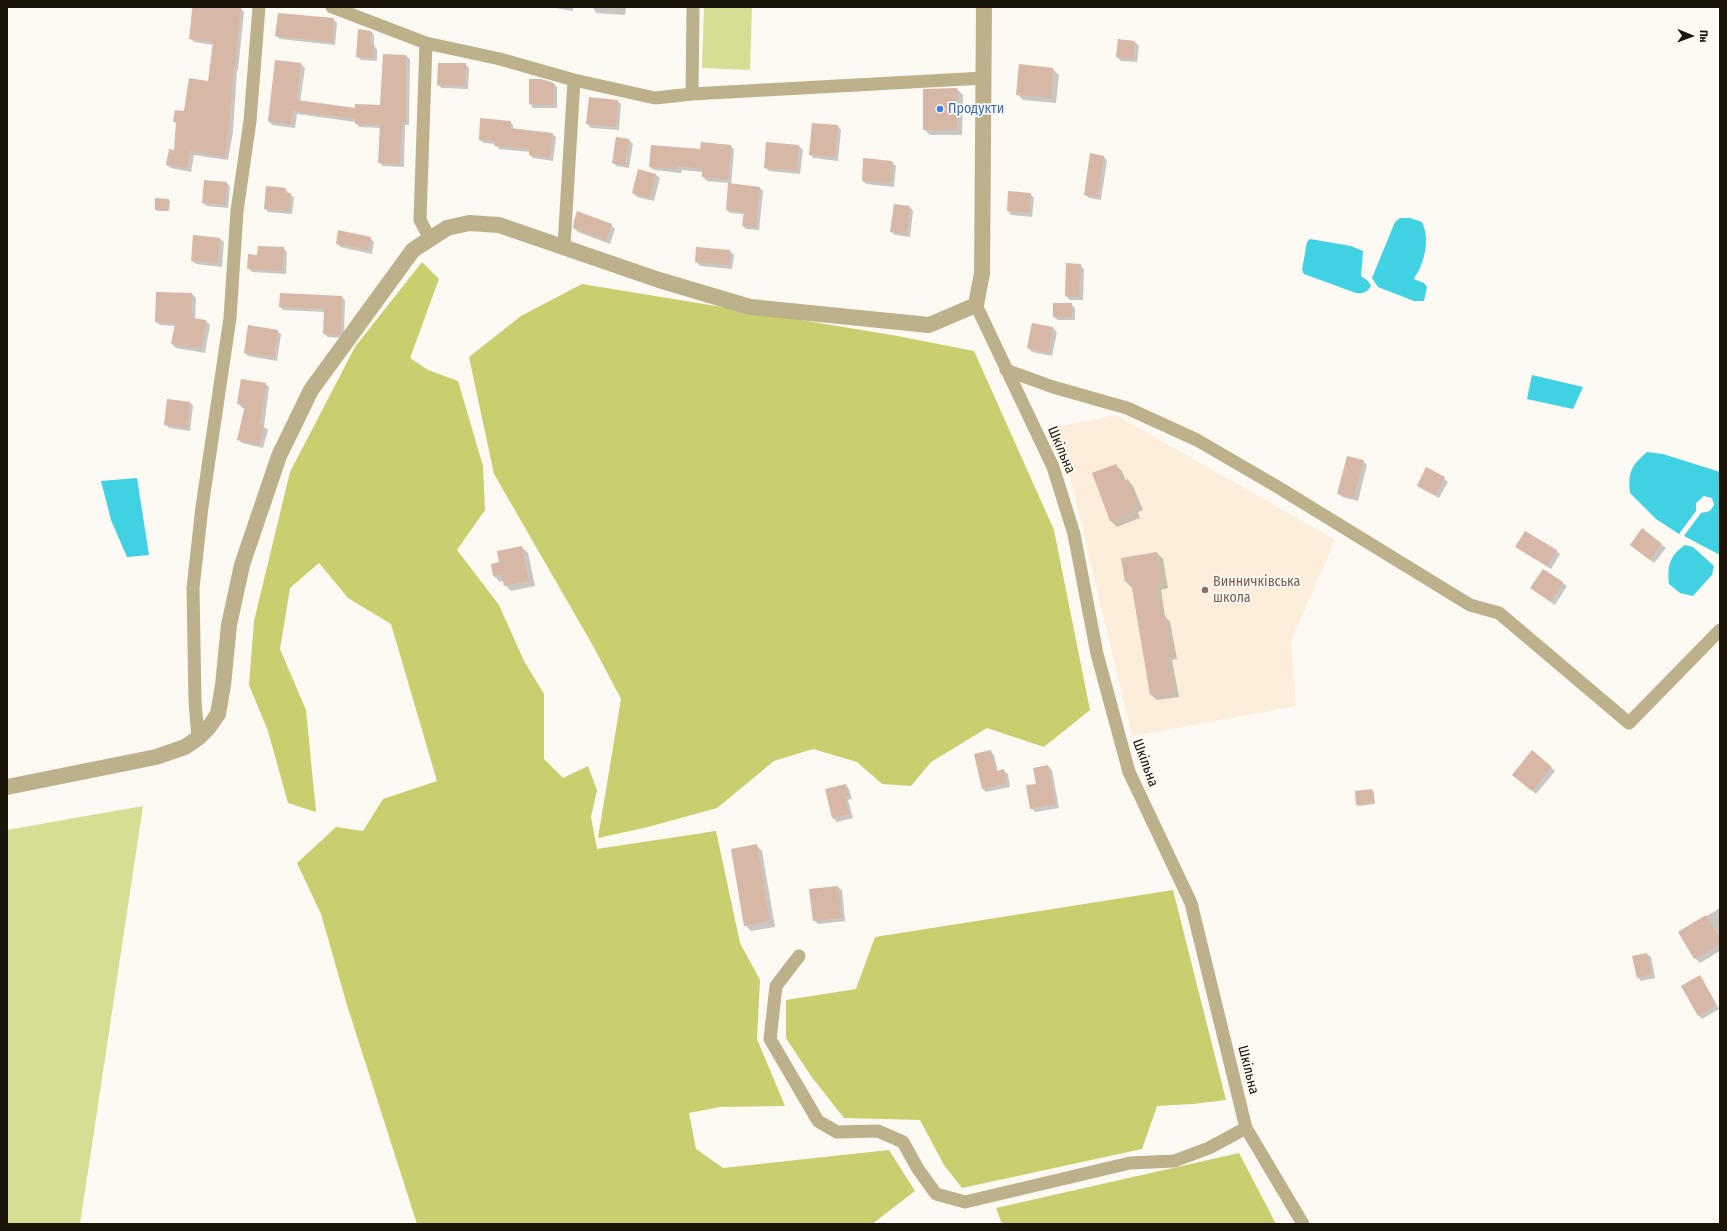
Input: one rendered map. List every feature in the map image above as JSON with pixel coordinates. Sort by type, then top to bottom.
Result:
[{"type":"street","points":[[198,738],[194,701],[193,588],[202,507],[230,318],[237,211],[250,122],[259,7]]},
{"type":"street","points":[[332,7],[426,43],[500,59],[574,80],[655,98],[692,94],[984,78]]},
{"type":"street","points":[[692,94],[693,7]]},
{"type":"street","points":[[7,788],[156,757],[185,747],[198,738],[209,727],[218,714],[223,685],[229,625],[242,565],[279,456],[311,390],[413,250],[447,228],[468,223],[499,225],[564,246],[659,280],[750,308],[929,325],[976,305],[982,273],[984,7]]},
{"type":"street","points":[[426,43],[420,220],[430,239]]},
{"type":"street","points":[[564,246],[574,80]]},
{"type":"street","name":"Шкільна","points":[[976,305],[1053,467],[1074,534],[1097,654],[1129,772],[1191,903],[1246,1128],[1302,1224]]},
{"type":"street","points":[[1006,370],[1053,387],[1127,408],[1197,440],[1276,486],[1470,605],[1499,612],[1629,723],[1720,630]]},
{"type":"street","points":[[799,956],[776,986],[770,1039],[774,1046],[818,1121],[837,1132],[878,1131],[902,1142],[918,1169],[936,1194],[965,1202],[1130,1163],[1174,1161],[1209,1148],[1246,1128]]},
{"type":"shaded area","name":"Винничківська школа","points":[[1116,415],[1335,540],[1291,641],[1296,706],[1132,736],[1058,427]]},
{"type":"green space","points":[[704,7],[752,7],[750,70],[702,68]]},
{"type":"green space","points":[[422,262],[439,279],[410,358],[428,370],[458,381],[483,466],[485,510],[457,550],[499,605],[524,661],[544,694],[544,759],[563,778],[588,766],[597,790],[591,817],[597,849],[716,831],[740,943],[760,980],[757,1039],[785,1106],[720,1107],[689,1113],[696,1149],[723,1168],[889,1150],[915,1191],[872,1224],[417,1224],[347,1005],[321,914],[297,863],[336,827],[363,831],[383,799],[437,781],[391,624],[348,598],[319,563],[290,588],[280,649],[306,710],[316,812],[288,803],[268,731],[249,685],[254,621],[290,472],[355,347]]},
{"type":"green space","points":[[582,284],[892,335],[974,351],[1054,530],[1090,710],[1044,747],[987,728],[931,762],[911,786],[882,784],[857,762],[813,749],[774,761],[717,808],[648,827],[598,838],[621,699],[592,644],[494,474],[469,357],[521,316]]},
{"type":"green space","points":[[143,806],[80,1224],[7,1224],[7,830]]},
{"type":"green space","points":[[1173,890],[1226,1100],[1157,1106],[1142,1149],[962,1188],[944,1165],[920,1120],[844,1118],[811,1076],[786,1038],[786,1000],[856,989],[875,937]]},
{"type":"green space","points":[[1239,1153],[1276,1224],[1002,1224],[996,1208]]},
{"type":"water","points":[[1400,218],[1410,218],[1422,222],[1424,227],[1426,239],[1425,251],[1422,263],[1414,279],[1424,283],[1427,287],[1424,301],[1414,301],[1378,287],[1372,278],[1395,222]]},
{"type":"water","points":[[1310,239],[1351,246],[1363,251],[1361,276],[1368,281],[1371,286],[1368,290],[1363,293],[1356,293],[1304,274],[1302,270],[1307,242]]},
{"type":"water","points":[[1532,375],[1583,387],[1573,409],[1527,399]]},
{"type":"water","points":[[1647,452],[1663,454],[1720,472],[1720,555],[1684,536],[1701,513],[1710,511],[1714,505],[1712,498],[1704,496],[1696,503],[1696,511],[1679,534],[1656,519],[1630,493],[1630,474],[1637,461]]},
{"type":"water","points":[[137,478],[149,555],[127,557],[111,520],[101,481]]},
{"type":"water","points":[[1685,545],[1693,547],[1714,566],[1712,575],[1693,596],[1680,593],[1669,584],[1669,566],[1676,553]]},
{"type":"building","points":[[193,7],[241,7],[225,157],[190,151],[187,168],[166,165],[169,149],[174,150],[176,122],[173,122],[175,110],[184,111],[189,78],[208,81],[213,42],[189,39]]},
{"type":"building","points":[[278,13],[334,18],[332,42],[275,36]]},
{"type":"building","points":[[358,29],[371,31],[370,44],[374,45],[373,58],[356,57]]},
{"type":"building","points":[[1118,39],[1135,41],[1134,59],[1116,57]]},
{"type":"building","points":[[383,54],[406,55],[406,122],[402,122],[400,164],[378,163],[380,125],[355,124],[355,119],[293,111],[291,125],[268,121],[275,60],[301,63],[297,100],[355,108],[355,104],[380,105]]},
{"type":"building","points":[[438,63],[466,63],[465,86],[437,85]]},
{"type":"building","points":[[1019,64],[1053,68],[1051,98],[1016,95]]},
{"type":"building","points":[[529,79],[541,79],[554,83],[553,105],[529,104]]},
{"type":"building","name":"Продукти","points":[[957,88],[957,130],[923,130],[923,89]]},
{"type":"building","points":[[589,97],[618,100],[616,127],[586,124]]},
{"type":"building","points":[[480,118],[511,121],[510,128],[553,133],[550,158],[529,155],[529,149],[494,146],[495,141],[479,140]]},
{"type":"building","points":[[812,123],[838,125],[835,157],[809,155]]},
{"type":"building","points":[[616,137],[629,139],[625,165],[612,163]]},
{"type":"building","points":[[701,142],[731,145],[728,180],[702,177],[702,169],[678,166],[678,169],[649,167],[651,145],[700,149]]},
{"type":"building","points":[[766,142],[799,145],[797,171],[764,168]]},
{"type":"building","points":[[1090,153],[1104,156],[1098,197],[1084,195]]},
{"type":"building","points":[[863,158],[892,161],[891,183],[862,181]]},
{"type":"building","points":[[638,169],[656,174],[650,198],[632,193]]},
{"type":"building","points":[[204,180],[227,182],[225,205],[202,203]]},
{"type":"building","points":[[728,183],[760,187],[756,227],[742,226],[744,212],[726,210]]},
{"type":"building","points":[[266,186],[286,188],[285,193],[291,193],[289,211],[264,209]]},
{"type":"building","points":[[1008,191],[1031,193],[1029,213],[1007,211]]},
{"type":"building","points":[[155,198],[169,199],[168,210],[155,210]]},
{"type":"building","points":[[894,204],[910,206],[907,234],[890,232]]},
{"type":"building","points":[[577,211],[612,224],[606,241],[573,228]]},
{"type":"building","points":[[338,230],[371,237],[368,250],[336,244]]},
{"type":"building","points":[[193,235],[220,238],[218,263],[191,261]]},
{"type":"building","points":[[258,246],[284,247],[282,271],[247,269],[248,254],[257,255]]},
{"type":"building","points":[[696,247],[730,250],[729,265],[695,262]]},
{"type":"building","points":[[1066,263],[1081,264],[1079,297],[1065,296]]},
{"type":"building","points":[[156,292],[192,293],[192,318],[206,320],[201,349],[171,344],[175,323],[155,322]]},
{"type":"building","points":[[280,293],[342,296],[341,333],[339,335],[323,334],[324,309],[279,307]]},
{"type":"building","points":[[1053,303],[1072,303],[1072,317],[1053,317]]},
{"type":"building","points":[[1032,323],[1053,327],[1048,353],[1027,348]]},
{"type":"building","points":[[248,325],[278,330],[274,357],[244,353]]},
{"type":"building","points":[[241,379],[266,383],[260,424],[264,425],[260,445],[237,440],[245,406],[237,404]]},
{"type":"building","points":[[167,399],[190,402],[187,428],[164,425]]},
{"type":"building","points":[[1347,456],[1364,460],[1354,498],[1337,494]]},
{"type":"building","points":[[1116,464],[1123,481],[1128,479],[1137,504],[1132,506],[1134,512],[1110,521],[1092,473]]},
{"type":"building","points":[[1426,467],[1445,477],[1435,495],[1417,486]]},
{"type":"building","points":[[1642,528],[1662,544],[1650,560],[1630,545]]},
{"type":"building","points":[[1525,531],[1557,550],[1547,566],[1515,547]]},
{"type":"building","points":[[522,546],[529,581],[504,586],[502,575],[493,576],[491,564],[499,562],[497,551]]},
{"type":"building","points":[[1157,552],[1162,583],[1155,584],[1160,616],[1165,615],[1171,653],[1167,654],[1173,691],[1150,695],[1131,581],[1125,582],[1121,558]]},
{"type":"building","points":[[1543,569],[1563,582],[1551,602],[1530,588]]},
{"type":"building","points":[[991,750],[996,771],[1004,769],[1007,783],[982,789],[974,754]]},
{"type":"building","points":[[1532,750],[1552,767],[1532,791],[1512,775]]},
{"type":"building","points":[[1048,765],[1056,804],[1030,809],[1026,785],[1036,784],[1033,768]]},
{"type":"building","points":[[846,784],[849,796],[845,796],[849,814],[832,818],[825,789]]},
{"type":"building","points":[[1372,789],[1374,803],[1356,805],[1355,791]]},
{"type":"building","points":[[757,844],[770,921],[744,926],[731,849]]},
{"type":"building","points":[[838,886],[842,918],[813,921],[809,889]]},
{"type":"building","points":[[1706,915],[1720,939],[1720,944],[1694,959],[1678,932]]},
{"type":"building","points":[[1647,953],[1652,974],[1637,978],[1632,956]]},
{"type":"building","points":[[1700,975],[1716,1005],[1698,1016],[1681,986]]},
{"type":"place","name":"Продукти","points":[[940,109]]},
{"type":"place","name":"Винничківська школа","points":[[1205,590]]}]
